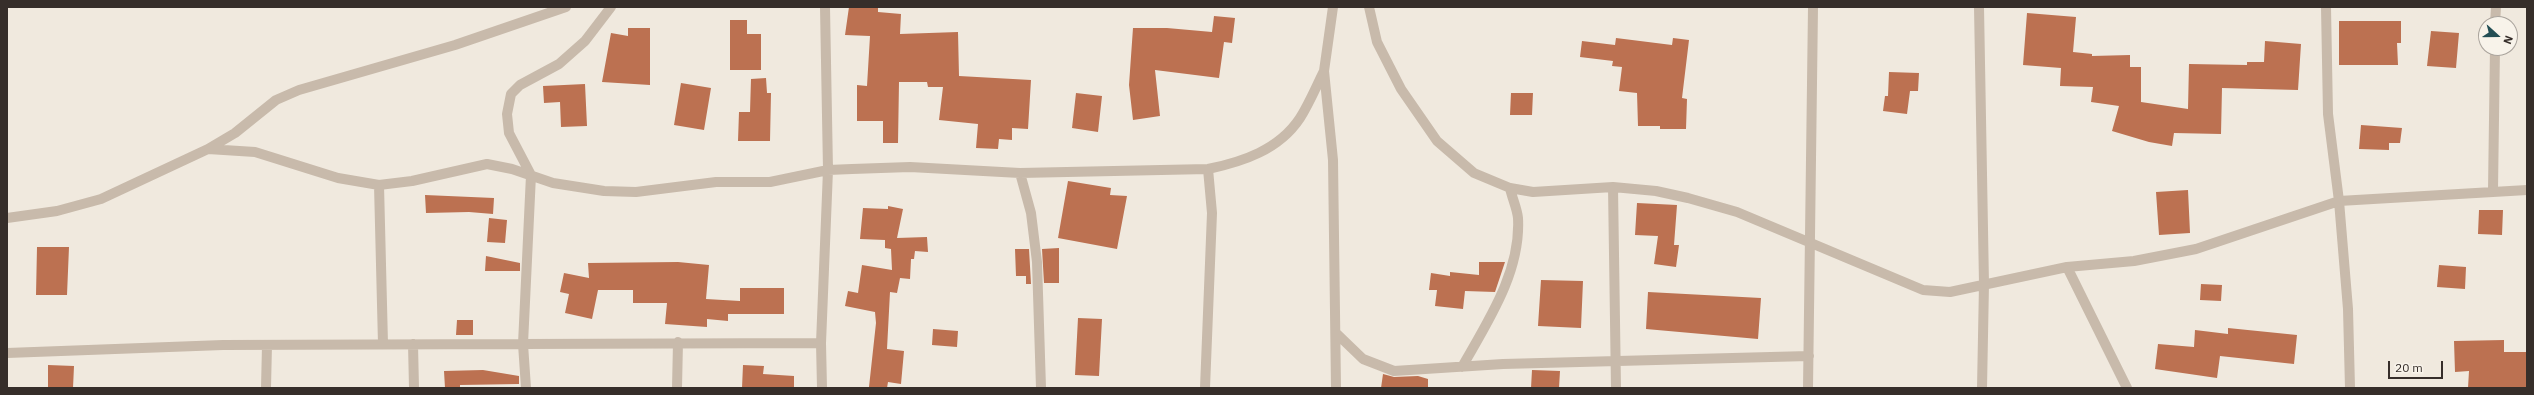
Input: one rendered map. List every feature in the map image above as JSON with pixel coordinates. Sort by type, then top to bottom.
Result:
[{"type":"street","points":[[7,218],[57,211],[101,199],[208,149],[235,133],[276,100],[299,90],[455,45],[566,7]]},
{"type":"street","points":[[526,388],[523,344],[532,175],[509,133],[507,114],[511,94],[520,85],[559,64],[585,41],[611,7]]},
{"type":"street","points":[[822,388],[821,343],[828,170],[825,7]]},
{"type":"street","points":[[1332,7],[1324,71],[1333,160],[1336,388]]},
{"type":"street","points":[[1369,7],[1377,42],[1401,89],[1437,141],[1474,173],[1510,188],[1533,192],[1559,192],[1613,187],[1656,191],[1688,198],[1737,212],[1810,244],[1923,290],[1950,292],[2066,266],[2134,261],[2196,249],[2339,201],[2493,190],[2527,190]]},
{"type":"street","points":[[1808,388],[1813,7]]},
{"type":"street","points":[[1979,7],[1984,284],[1982,388]]},
{"type":"street","points":[[2326,7],[2328,114],[2339,201],[2348,309],[2350,388]]},
{"type":"street","points":[[2493,190],[2495,56]]},
{"type":"street","points":[[208,149],[255,152],[338,178],[379,185],[412,181],[487,164],[532,175],[553,183],[604,191],[636,192],[716,182],[770,182],[828,170],[910,167],[1020,172],[1208,169],[1236,163],[1275,145],[1299,119],[1324,71]]},
{"type":"street","points":[[1205,388],[1212,213],[1208,169]]},
{"type":"street","points":[[1020,172],[1031,213],[1037,262],[1041,388]]},
{"type":"street","points":[[379,185],[383,344]]},
{"type":"street","points":[[1613,187],[1617,360],[1616,388]]},
{"type":"street","points":[[1462,367],[1498,301],[1514,262],[1518,217],[1510,188]]},
{"type":"street","points":[[2066,266],[2127,388]]},
{"type":"street","points":[[1336,333],[1363,360],[1394,371],[1617,360],[1809,356]]},
{"type":"street","points":[[7,352],[267,344],[523,344],[678,342],[821,343]]},
{"type":"street","points":[[677,388],[678,342]]},
{"type":"street","points":[[266,388],[267,344]]},
{"type":"street","points":[[413,344],[414,388]]},
{"type":"building","points":[[849,7],[878,7],[878,12],[901,14],[900,34],[958,32],[959,76],[1031,80],[1028,129],[1012,128],[1012,140],[999,139],[998,149],[976,148],[978,124],[939,120],[943,87],[928,87],[927,82],[899,82],[898,143],[883,143],[883,121],[857,121],[857,85],[867,86],[870,36],[845,35]]},
{"type":"building","points":[[2027,13],[2076,17],[2073,52],[2092,54],[2092,56],[2130,55],[2130,67],[2141,67],[2141,102],[2188,109],[2189,64],[2247,65],[2247,62],[2264,62],[2265,41],[2301,44],[2298,90],[2222,88],[2221,134],[2174,133],[2172,146],[2149,142],[2112,131],[2119,106],[2091,102],[2093,87],[2060,86],[2061,68],[2023,65]]},
{"type":"building","points":[[1214,16],[1235,18],[1232,43],[1224,42],[1219,78],[1155,70],[1160,116],[1133,120],[1129,85],[1133,28],[1167,28],[1212,32]]},
{"type":"building","points":[[730,20],[747,20],[747,34],[761,34],[761,70],[730,70]]},
{"type":"building","points":[[2339,21],[2401,21],[2401,43],[2397,43],[2398,65],[2339,65]]},
{"type":"building","points":[[628,28],[650,28],[650,85],[602,82],[611,33],[628,36]]},
{"type":"building","points":[[2431,31],[2459,33],[2456,68],[2427,66]]},
{"type":"building","points":[[1616,38],[1672,45],[1673,38],[1689,40],[1682,98],[1687,99],[1686,129],[1660,129],[1660,126],[1638,126],[1637,93],[1619,91],[1622,67],[1612,66],[1613,61],[1580,57],[1582,41],[1615,45]]},
{"type":"building","points":[[1889,72],[1919,73],[1918,91],[1910,91],[1907,114],[1883,111],[1885,96],[1888,96]]},
{"type":"building","points":[[766,78],[767,93],[771,93],[770,141],[738,141],[739,112],[750,112],[751,79]]},
{"type":"building","points":[[681,83],[711,88],[704,130],[674,125]]},
{"type":"building","points":[[585,84],[587,126],[561,127],[560,102],[544,103],[543,86]]},
{"type":"building","points":[[1076,93],[1102,96],[1098,132],[1072,128]]},
{"type":"building","points":[[1511,93],[1533,93],[1532,115],[1510,115]]},
{"type":"building","points":[[2361,125],[2402,128],[2400,143],[2389,143],[2389,150],[2359,149]]},
{"type":"building","points":[[1068,181],[1111,188],[1110,195],[1127,196],[1117,249],[1058,238]]},
{"type":"building","points":[[2188,190],[2190,233],[2159,235],[2156,192]]},
{"type":"building","points":[[425,195],[494,198],[493,214],[469,212],[426,213]]},
{"type":"building","points":[[1637,203],[1677,205],[1674,245],[1679,245],[1676,267],[1654,264],[1658,236],[1635,235]]},
{"type":"building","points":[[888,206],[903,209],[897,238],[927,237],[928,252],[915,251],[914,259],[911,259],[910,279],[900,278],[897,293],[890,292],[887,349],[904,351],[901,384],[888,382],[887,388],[881,388],[869,387],[876,323],[875,312],[845,306],[848,291],[858,293],[862,265],[892,270],[891,249],[885,248],[885,240],[860,239],[863,208],[888,209]]},
{"type":"building","points":[[2479,210],[2503,210],[2502,235],[2478,234]]},
{"type":"building","points":[[489,218],[507,220],[505,243],[487,242]]},
{"type":"building","points":[[37,247],[69,247],[67,295],[36,295]]},
{"type":"building","points":[[1059,248],[1059,283],[1044,283],[1042,249]]},
{"type":"building","points":[[1015,249],[1029,249],[1031,284],[1026,284],[1026,276],[1016,276]]},
{"type":"building","points":[[486,256],[520,263],[520,271],[485,271]]},
{"type":"building","points":[[678,262],[709,265],[706,299],[740,301],[740,288],[784,288],[784,314],[728,314],[728,321],[707,319],[707,327],[665,324],[667,303],[633,303],[633,290],[598,290],[592,319],[565,313],[569,294],[560,292],[564,273],[589,278],[588,263]]},
{"type":"building","points":[[1479,262],[1505,262],[1495,292],[1465,291],[1463,309],[1435,306],[1437,290],[1429,290],[1431,273],[1450,276],[1450,272],[1479,275]]},
{"type":"building","points":[[2439,265],[2466,267],[2465,289],[2437,287]]},
{"type":"building","points":[[1541,280],[1583,281],[1581,328],[1538,326]]},
{"type":"building","points":[[2201,284],[2222,285],[2221,301],[2200,300]]},
{"type":"building","points":[[1648,292],[1761,298],[1758,339],[1646,329]]},
{"type":"building","points":[[1078,318],[1102,319],[1099,376],[1075,375]]},
{"type":"building","points":[[457,320],[473,320],[473,335],[456,335]]},
{"type":"building","points":[[2228,328],[2297,335],[2294,364],[2220,356],[2217,378],[2155,369],[2158,344],[2194,347],[2195,330],[2228,334]]},
{"type":"building","points":[[933,329],[958,331],[957,347],[932,345]]},
{"type":"building","points":[[2504,340],[2504,352],[2527,352],[2527,388],[2468,388],[2469,371],[2455,372],[2454,341]]},
{"type":"building","points":[[48,365],[74,366],[73,388],[48,388]]},
{"type":"building","points":[[743,365],[764,366],[763,374],[794,376],[794,388],[742,388]]},
{"type":"building","points":[[483,370],[519,376],[519,384],[460,385],[460,388],[445,388],[444,371]]},
{"type":"building","points":[[1532,370],[1560,371],[1559,388],[1531,388]]},
{"type":"building","points":[[1383,374],[1394,377],[1418,376],[1428,379],[1428,388],[1381,388]]}]
